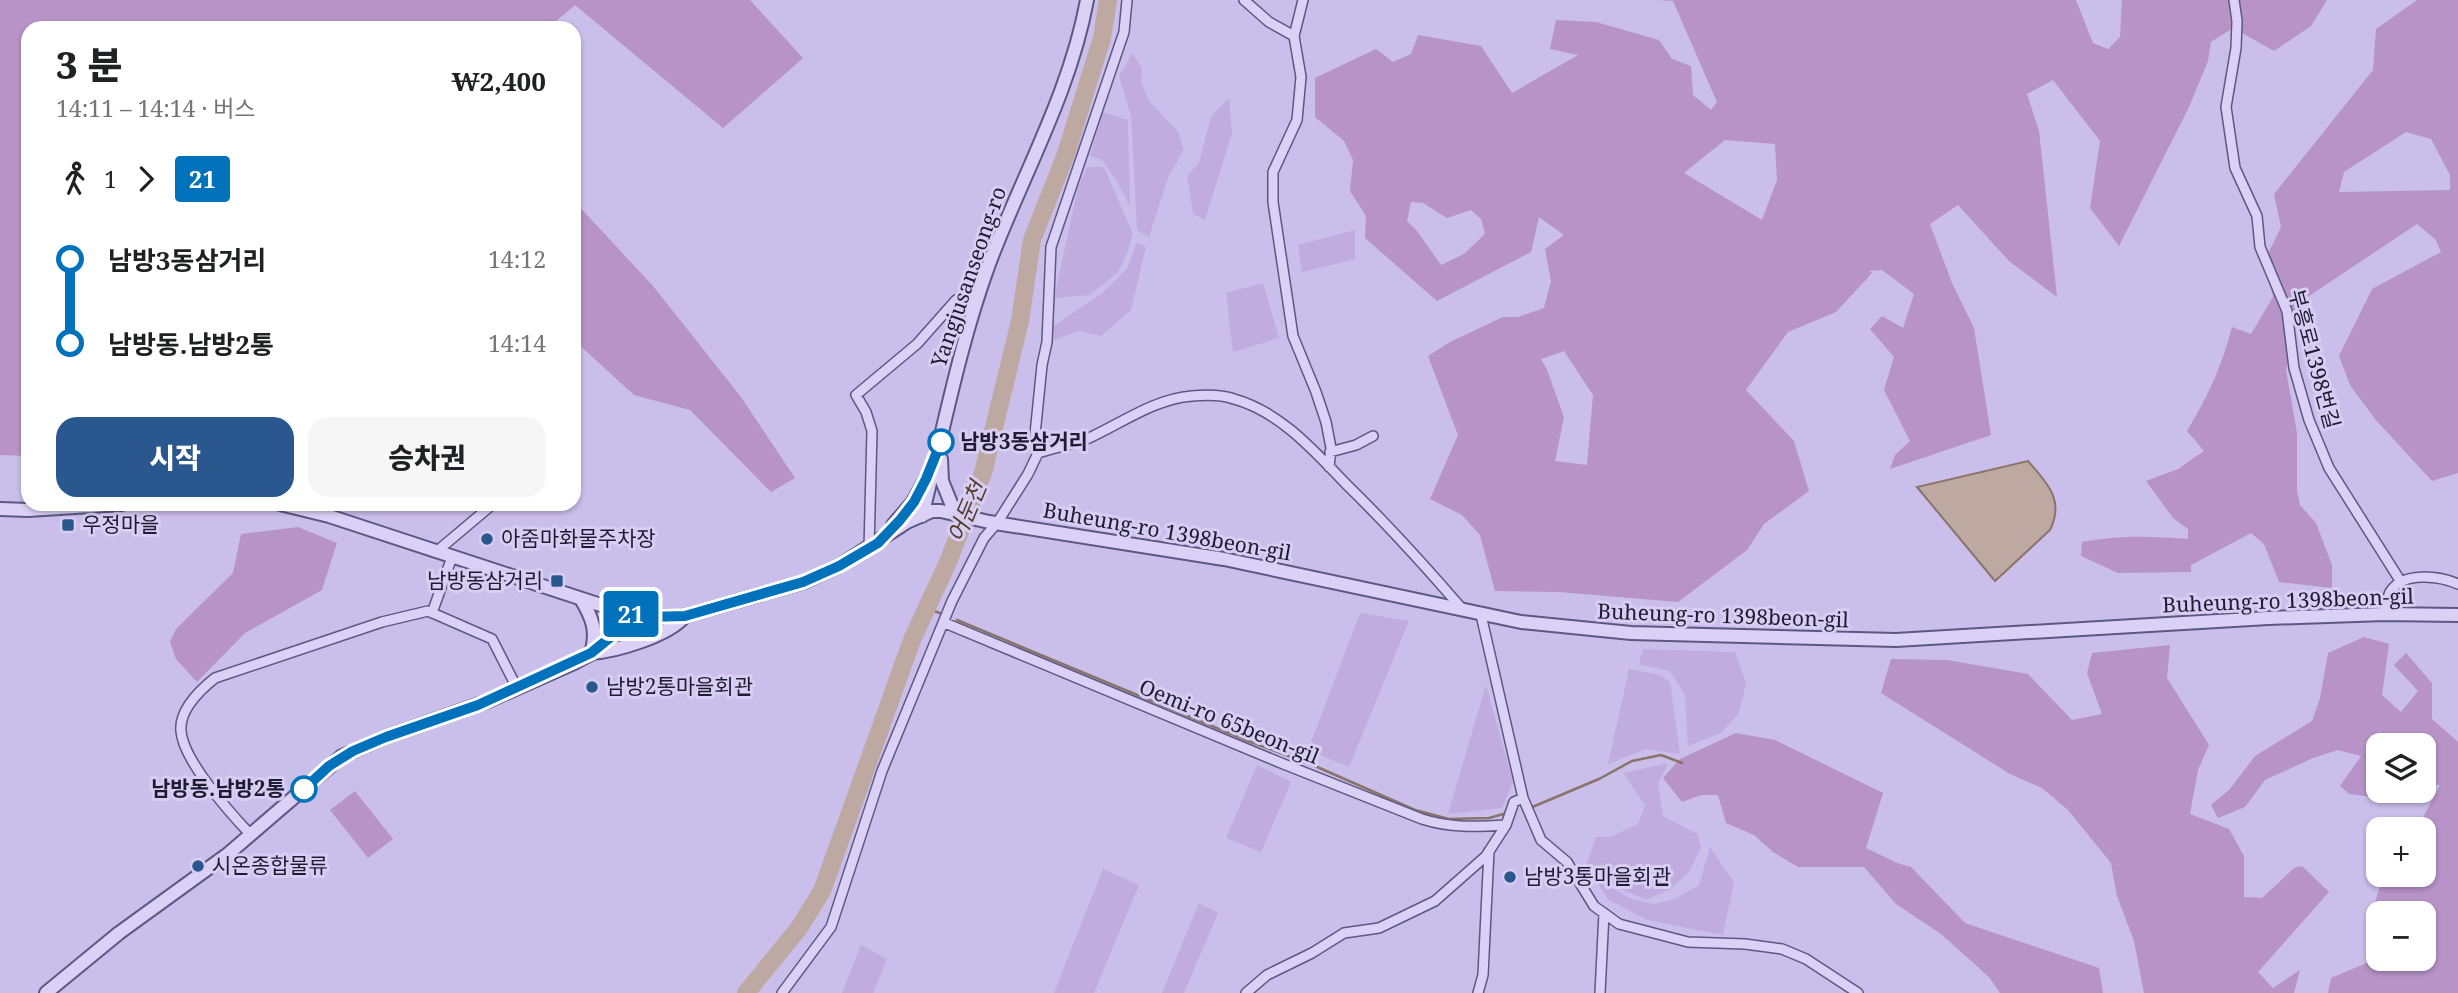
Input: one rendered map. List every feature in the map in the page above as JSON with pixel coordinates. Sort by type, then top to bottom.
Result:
[{"type":"street","name":"Yangjusanseong-ro","points":[[922,516],[956,369],[980,289],[1020,185],[1053,114],[1070,66],[1087,0]]},
{"type":"street","points":[[1127,0],[1125,32],[1051,247],[1047,342],[1034,444],[1038,453],[1085,439],[1146,408],[1191,396],[1233,398],[1265,412],[1327,459],[1464,611]]},
{"type":"street","points":[[1244,0],[1269,22],[1294,36]]},
{"type":"street","points":[[1303,0],[1294,36],[1301,77],[1297,120],[1273,172],[1273,202],[1293,336],[1323,412],[1327,459]]},
{"type":"street","name":"부흥로1398번길","points":[[2234,0],[2237,21],[2236,48],[2225,107],[2235,168],[2257,216],[2260,247],[2287,311],[2294,368],[2309,420],[2329,468],[2401,582]]},
{"type":"street","points":[[874,546],[872,431],[866,412],[856,395],[917,344],[956,300],[980,289]]},
{"type":"street","points":[[1327,459],[1373,436]]},
{"type":"street","points":[[874,546],[914,502],[941,442]]},
{"type":"street","points":[[941,442],[942,481],[955,513]]},
{"type":"street","name":"Buheung-ro 1398beon-gil","points":[[782,993],[831,927],[882,771],[921,673],[984,538],[1028,474],[1038,453]]},
{"type":"street","points":[[0,509],[21,510]]},
{"type":"street","points":[[311,511],[622,612],[647,617],[685,616],[803,582],[839,566],[874,546],[907,522],[922,516]]},
{"type":"street","points":[[436,552],[485,511]]},
{"type":"street","name":"Buheung-ro 1398beon-gil","points":[[922,516],[932,511],[955,513],[993,522],[1224,559],[1481,615],[1572,629],[1631,633],[1896,640],[2267,618],[2384,614],[2458,615]]},
{"type":"street","points":[[432,613],[452,557]]},
{"type":"street","points":[[2384,614],[2390,592],[2401,582],[2428,577],[2447,579],[2458,584]]},
{"type":"street","points":[[581,599],[592,616],[595,632],[591,653]]},
{"type":"street","points":[[250,834],[226,809],[183,745],[180,728],[188,707],[200,689],[215,678],[382,622],[428,611],[492,639],[517,688]]},
{"type":"street","points":[[46,993],[119,933],[228,854],[342,756],[386,737],[452,715],[591,653],[612,636],[622,612]]},
{"type":"street","points":[[1481,615],[1527,806],[1541,840],[1567,862],[1594,906],[1619,924],[1688,942],[1782,948],[1806,959],[1858,993]]},
{"type":"street","points":[[591,653],[607,652],[661,633],[685,616]]},
{"type":"street","name":"Oemi-ro 65beon-gil","points":[[945,623],[1268,758],[1422,819],[1444,826],[1479,827],[1509,817]]},
{"type":"street","points":[[1246,993],[1267,975],[1312,953],[1344,933],[1379,928],[1436,901],[1489,851],[1509,817],[1514,802],[1527,806]]},
{"type":"street","points":[[1478,993],[1483,975],[1489,851]]},
{"type":"street","points":[[1600,993],[1604,913]]},
{"type":"shaded area","points":[[0,0],[750,0],[803,58],[723,128],[575,5],[556,21],[21,21],[21,456],[0,455]]},
{"type":"shaded area","points":[[1658,0],[2076,0],[2093,43],[2108,49],[2120,37],[2122,0],[2327,0],[2311,26],[2274,51],[2233,28],[2211,42],[2208,61],[2189,107],[2119,246],[2090,208],[2100,141],[2053,80],[2027,94],[2039,131],[2057,297],[2009,261],[1958,205],[1930,224],[1952,283],[1974,328],[1991,435],[1890,469],[1895,455],[1910,441],[1884,390],[1894,357],[1870,329],[1882,316],[1903,328],[1914,294],[1882,270],[1869,271],[1872,273],[1836,312],[1788,332],[1746,390],[1794,441],[1809,491],[1764,524],[1747,550],[1678,602],[1559,592],[1495,591],[1480,535],[1462,515],[1430,499],[1458,435],[1428,356],[1450,342],[1503,317],[1518,317],[1544,308],[1551,281],[1545,249],[1564,235],[1539,217],[1531,252],[1437,301],[1365,238],[1366,216],[1350,191],[1353,160],[1344,141],[1315,117],[1315,78],[1376,49],[1393,62],[1411,54],[1418,35],[1481,46],[1512,93],[1578,55],[1550,49],[1556,20],[1596,22],[1659,40],[1672,59],[1691,66],[1693,95],[1711,110],[1717,102],[1673,1]],"holes":[[[1725,140],[1775,144],[1777,180],[1762,220],[1684,173]],[[1411,202],[1423,203],[1447,218],[1471,210],[1481,219],[1485,234],[1464,254],[1441,265],[1407,221]],[[1564,351],[1593,395],[1587,465],[1555,461],[1564,417],[1541,359]]]},
{"type":"shaded area","points":[[2417,0],[2458,0],[2458,473],[2432,481],[2375,419],[2350,385],[2339,356],[2372,289],[2441,252],[2436,240],[2417,224],[2300,302],[2286,370],[2297,433],[2297,491],[2300,505],[2316,523],[2332,565],[2332,588],[2279,582],[2264,544],[2251,533],[2191,565],[2191,572],[2118,573],[2081,556],[2082,542],[2135,537],[2188,539],[2188,529],[2173,518],[2146,481],[2178,469],[2204,451],[2187,431],[2214,380],[2232,327],[2251,334],[2273,297],[2265,260],[2281,227],[2274,194],[2373,70],[2376,29]],"holes":[[[2406,132],[2431,139],[2450,175],[2450,190],[2339,192],[2344,172]]]},
{"type":"shaded area","points":[[1132,53],[1142,68],[1141,82],[1149,101],[1178,132],[1184,150],[1169,175],[1149,237],[1137,230],[1131,116],[1119,76]]},
{"type":"shaded area","points":[[1229,98],[1232,133],[1205,220],[1193,214],[1187,176],[1199,163],[1211,116]]},
{"type":"shaded area","points":[[1103,112],[1128,120],[1130,206],[1102,160],[1090,156]]},
{"type":"shaded area","points":[[1087,167],[1104,167],[1133,234],[1117,273],[1090,295],[1054,298],[1078,188]]},
{"type":"shaded area","points":[[581,209],[653,286],[741,397],[795,478],[771,492],[690,410],[634,395],[581,346]]},
{"type":"shaded area","points":[[1355,230],[1355,259],[1302,272],[1298,245]]},
{"type":"shaded area","points":[[1137,242],[1146,247],[1131,310],[1101,336],[1079,331],[1055,340],[1051,328],[1102,293],[1127,269]]},
{"type":"shaded area","points":[[1263,283],[1279,338],[1233,352],[1226,293]]},
{"type":"shaded area","points":[[2028,461],[2052,492],[2056,510],[2054,519],[2050,530],[1995,581],[1917,487]]},
{"type":"shaded area","points":[[298,527],[337,543],[322,590],[245,633],[197,682],[176,659],[170,642],[176,629],[233,573],[241,534]]},
{"type":"shaded area","points":[[1360,613],[1409,621],[1349,767],[1308,750]]},
{"type":"shaded area","points":[[2364,637],[2389,644],[2382,695],[2401,712],[2418,691],[2394,665],[2406,653],[2432,683],[2432,719],[2458,742],[2458,993],[2328,993],[2331,978],[2366,963],[2366,971],[2436,971],[2436,901],[2376,901],[2381,887],[2436,887],[2436,817],[2423,817],[2431,803],[2436,803],[2436,793],[2440,785],[2436,785],[2436,733],[2366,733],[2366,796],[2349,794],[2340,786],[2361,756],[2338,750],[2313,758],[2265,780],[2245,807],[2218,818],[2211,805],[2230,789],[2255,756],[2312,721],[2320,698],[2328,653]]},
{"type":"shaded area","points":[[2170,645],[2167,678],[2209,745],[2198,770],[2190,814],[2229,829],[2244,856],[2244,897],[2262,898],[2294,868],[2302,866],[2329,892],[2258,972],[2273,988],[2300,970],[2294,993],[2144,993],[2134,941],[2117,896],[2111,863],[2068,810],[2042,788],[2010,774],[1881,693],[1891,659],[1947,660],[2028,674],[2072,720],[2102,714],[2087,673],[2092,653]]},
{"type":"shaded area","points":[[1643,649],[1735,652],[1746,683],[1739,713],[1721,733],[1688,746],[1685,695],[1670,671],[1639,664]]},
{"type":"shaded area","points":[[1629,669],[1660,675],[1670,682],[1680,754],[1645,749],[1608,764]]},
{"type":"shaded area","points":[[1486,685],[1513,782],[1502,808],[1448,814]]},
{"type":"shaded area","points":[[1736,733],[1775,740],[1883,793],[1866,848],[1911,867],[1965,923],[2099,968],[2103,993],[2000,993],[1989,977],[1941,934],[1896,904],[1864,867],[1798,867],[1773,852],[1754,835],[1726,823],[1718,795],[1701,795],[1682,802],[1663,778],[1680,759]]},
{"type":"shaded area","points":[[1668,763],[1658,784],[1663,816],[1697,834],[1701,848],[1689,872],[1671,889],[1646,900],[1614,886],[1586,866],[1596,837],[1612,836],[1638,824],[1645,806],[1624,773]]},
{"type":"shaded area","points":[[1257,765],[1291,782],[1261,852],[1226,838]]},
{"type":"shaded area","points":[[355,791],[393,839],[368,858],[330,810]]},
{"type":"shaded area","points":[[1710,847],[1734,882],[1723,935],[1647,920],[1609,900],[1593,877],[1631,899],[1654,904],[1675,899],[1699,885]]},
{"type":"shaded area","points":[[1103,869],[1139,885],[1094,993],[1054,993]]},
{"type":"shaded area","points":[[1199,903],[1218,913],[1184,993],[1162,993]]},
{"type":"shaded area","points":[[861,945],[887,959],[873,993],[842,993]]},
{"type":"waterway","name":"어둔천","points":[[746,993],[799,928],[822,891],[912,640],[948,562],[983,473],[1020,321],[1032,240],[1066,154],[1102,38],[1108,0]]},
{"type":"waterway","points":[[927,608],[942,614]]},
{"type":"waterway","points":[[957,620],[1248,741],[1315,766],[1415,810],[1449,819],[1489,818],[1507,813]]},
{"type":"waterway","points":[[1530,808],[1599,779],[1632,761],[1661,755],[1682,763]]},
{"type":"bus line","name":"21","points":[[304,789],[342,756],[386,737],[478,705],[574,663],[612,636],[622,612],[647,617],[685,616],[803,582],[839,566],[878,543],[900,520],[914,502],[941,442]]},
{"type":"place","name":"남방3동삼거리","points":[[941,442]]},
{"type":"place","name":"우정마을","points":[[68,525]]},
{"type":"place","name":"아줌마화물주차장","points":[[487,539]]},
{"type":"place","name":"남방동삼거리","points":[[557,581]]},
{"type":"place","name":"남방2통마을회관","points":[[592,687]]},
{"type":"place","name":"남방동.남방2통","points":[[304,789]]},
{"type":"place","name":"시온종합물류","points":[[198,866]]},
{"type":"place","name":"남방3통마을회관","points":[[1510,877]]}]
